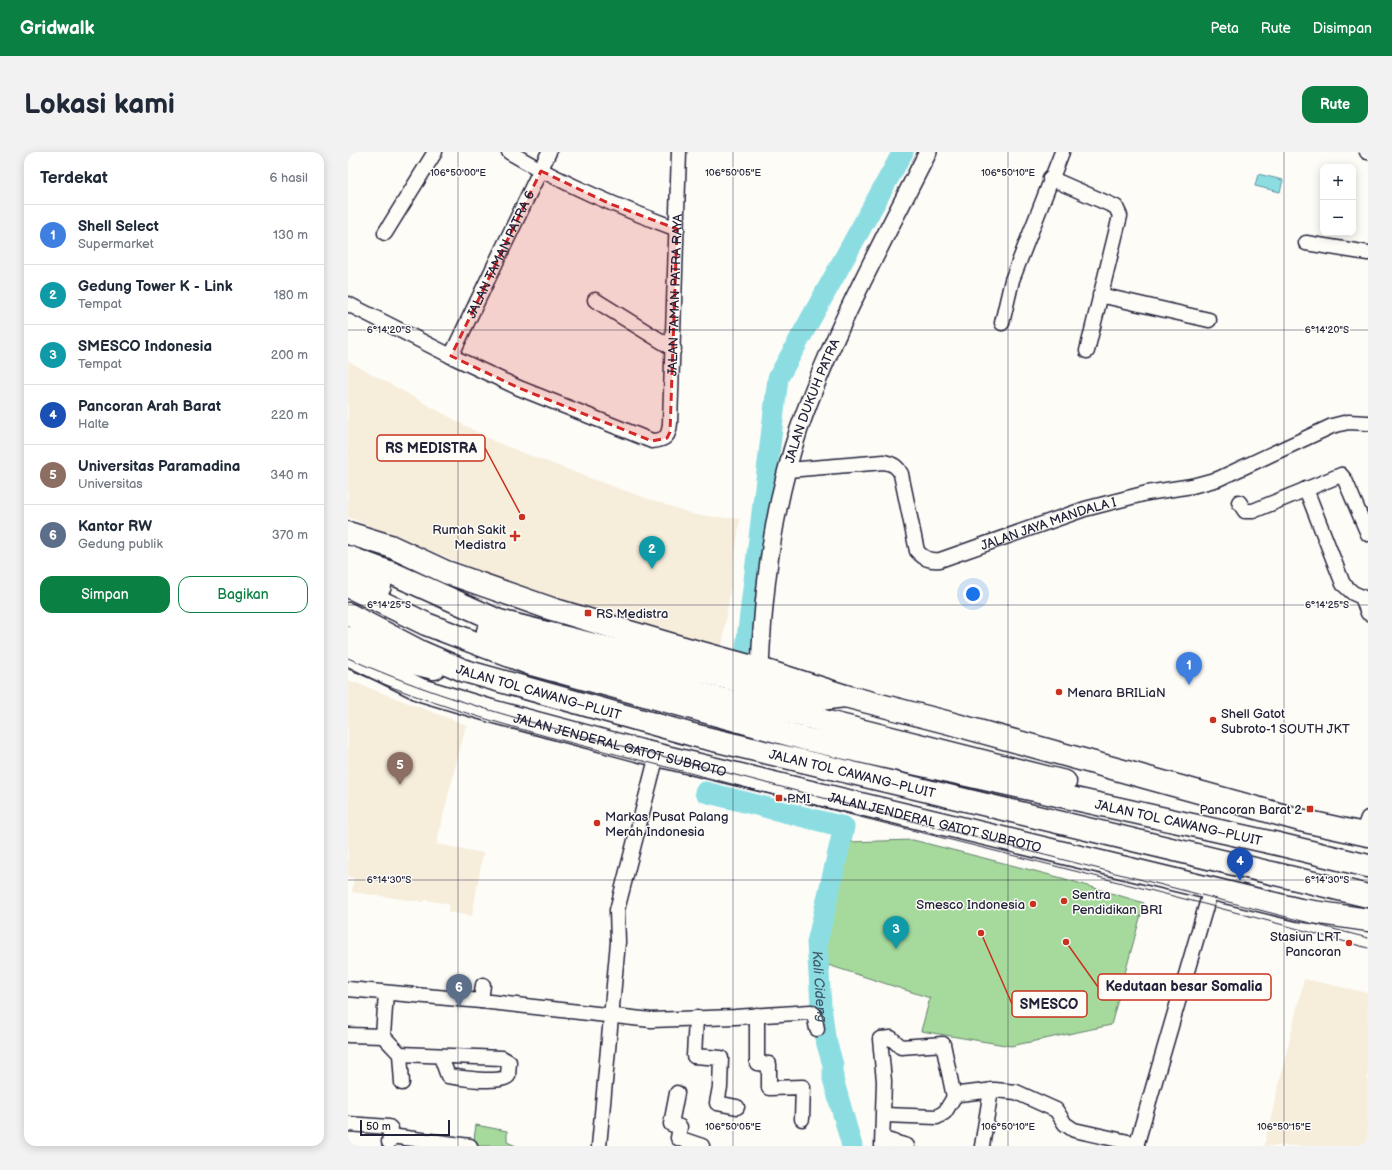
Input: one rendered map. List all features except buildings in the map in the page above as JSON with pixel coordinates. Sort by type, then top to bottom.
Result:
[{"type":"main road","points":[[348,532],[390,546],[446,572],[552,609],[760,669],[844,696],[954,724],[1287,816],[1366,829]]},
{"type":"main road","points":[[348,557],[394,574],[495,619],[524,635],[603,659],[738,691],[792,713]]},
{"type":"main road","points":[[348,568],[378,584],[432,609],[511,640],[562,656],[725,700],[792,713],[1056,779],[1168,810],[1278,844]]},
{"type":"main road","name":"JALAN TOL CAWANG–PLUIT","points":[[348,586],[426,624],[531,664],[805,739],[1278,844],[1368,866]]},
{"type":"main road","name":"JALAN TOL CAWANG–PLUIT","points":[[348,614],[421,652],[465,671],[694,735],[1368,896]]},
{"type":"main road","points":[[495,619],[803,697],[820,699],[844,696]]},
{"type":"main road","points":[[348,638],[393,658],[419,666],[444,670],[465,671]]},
{"type":"main road","name":"JALAN JENDERAL GATOT SUBROTO","points":[[348,654],[421,690],[491,711],[657,755],[1300,910],[1368,920]]},
{"type":"street","points":[[385,233],[435,152]]},
{"type":"street","points":[[509,152],[541,171],[608,203],[677,229]]},
{"type":"street","name":"JALAN TAMAN PATRA 6","points":[[451,356],[549,152]]},
{"type":"street","name":"JALAN TAMAN PATRA RAYA","points":[[451,356],[519,388],[652,441],[661,441],[666,438],[670,432],[674,349],[679,152]]},
{"type":"street","name":"JALAN DUKUH PATRA","points":[[760,669],[772,535],[799,429],[830,348],[928,152]]},
{"type":"street","points":[[1002,323],[1012,280],[1050,178],[1062,152]]},
{"type":"street","points":[[1050,178],[1116,207],[1120,216],[1087,351]]},
{"type":"street","points":[[1306,243],[1368,253]]},
{"type":"street","points":[[1100,295],[1210,320]]},
{"type":"street","points":[[595,300],[674,349]]},
{"type":"street","points":[[348,304],[451,356]]},
{"type":"street","name":"JALAN JAYA MANDALA I","points":[[788,470],[884,462],[892,464],[898,468],[901,474],[918,551],[921,556],[932,561],[940,560],[1085,509],[1147,493],[1192,486],[1218,479],[1332,426],[1348,422],[1368,422]]},
{"type":"street","points":[[1239,502],[1243,510],[1248,512],[1337,475],[1344,477],[1368,534]]},
{"type":"street","points":[[1306,489],[1343,584],[1353,593],[1365,595],[1368,613]]},
{"type":"street","points":[[598,1146],[601,1135],[610,1016],[618,942],[617,910],[657,755]]},
{"type":"street","points":[[954,1096],[991,1090],[1016,1092],[1033,1098],[1056,1110],[1065,1124],[1074,1130],[1137,1145],[1211,888]]},
{"type":"street","points":[[481,1001],[483,985]]},
{"type":"street","points":[[348,989],[481,1001],[651,1020],[811,1012],[814,1014],[817,1029]]},
{"type":"street","points":[[383,1036],[386,993]]},
{"type":"street","points":[[757,1015],[756,1063],[769,1064],[769,1088],[803,1087],[802,1119]]},
{"type":"street","points":[[696,1018],[694,1056],[721,1058],[720,1087],[717,1103],[737,1107]]},
{"type":"street","points":[[348,1035],[383,1036],[400,1054],[402,1083]]},
{"type":"street","points":[[884,1115],[936,1117],[945,1112],[954,1096],[943,1044],[901,1047],[891,1038],[880,1039],[884,1081],[882,1142],[907,1146]]},
{"type":"street","points":[[400,1054],[441,1057]]},
{"type":"street","points":[[982,1146],[991,1090]]},
{"type":"street","points":[[677,1093],[671,1124],[680,1127],[678,1138],[702,1146]]},
{"type":"street","points":[[348,1124],[389,1127],[391,1129],[389,1141],[470,1146]]},
{"type":"highlighted area","points":[[541,171],[608,203],[677,229],[670,432],[667,438],[652,441],[519,388],[451,356]]},
{"type":"shaded area","points":[[348,361],[495,442],[603,483],[695,515],[740,519],[721,654],[695,639],[549,599],[348,517]]},
{"type":"shaded area","points":[[348,680],[466,725],[436,844],[483,853],[472,916],[448,912],[449,904],[352,892],[354,878],[348,877]]},
{"type":"shaded area","points":[[1304,979],[1368,993],[1368,1146],[1264,1146]]},
{"type":"green space","points":[[913,840],[1062,878],[1144,903],[1111,1025],[1011,1046],[921,1031],[930,998],[822,963],[832,899],[848,842]]},
{"type":"green space","points":[[476,1125],[507,1131],[507,1142],[516,1146],[473,1146]]},
{"type":"water","points":[[1258,174],[1283,180],[1280,192],[1255,186]]},
{"type":"waterway","points":[[745,656],[778,378],[903,152]]},
{"type":"waterway","name":"Kali Cideng","points":[[705,792],[844,827],[817,943],[821,1005],[825,1037],[833,1065],[833,1079],[852,1146]]},
{"type":"tram line","points":[[348,658],[393,677],[440,694],[486,709],[581,736],[1368,938]]},
{"type":"tram line","points":[[348,669],[436,703],[526,731],[1203,904],[1368,948]]},
{"type":"place","name":"RS MEDISTRA","points":[[522,517]]},
{"type":"place","name":"Rumah Sakit Medistra","points":[[515,536]]},
{"type":"place","name":"Gedung Tower K - Link","points":[[652,569]]},
{"type":"place","name":"RS Medistra","points":[[588,613]]},
{"type":"place","name":"Shell Select","points":[[1189,685]]},
{"type":"place","name":"Menara BRILiaN","points":[[1059,692]]},
{"type":"place","name":"Shell Gatot Subroto-1 SOUTH JKT","points":[[1213,720]]},
{"type":"place","name":"Universitas Paramadina","points":[[400,785]]},
{"type":"place","name":"PMI","points":[[779,798]]},
{"type":"place","name":"Pancoran Barat 2","points":[[1310,809]]},
{"type":"place","name":"Markas Pusat Palang Merah Indonesia","points":[[597,823]]},
{"type":"place","name":"Pancoran Arah Barat","points":[[1240,881]]},
{"type":"place","name":"Sentra Pendidikan BRI","points":[[1064,901]]},
{"type":"place","name":"Smesco Indonesia","points":[[1033,904]]},
{"type":"place","name":"SMESCO","points":[[981,933]]},
{"type":"place","name":"Kedutaan besar Somalia","points":[[1066,942]]},
{"type":"place","name":"Stasiun LRT Pancoran","points":[[1349,943]]},
{"type":"place","name":"SMESCO Indonesia","points":[[896,949]]},
{"type":"place","name":"Kantor RW","points":[[459,1007]]}]
